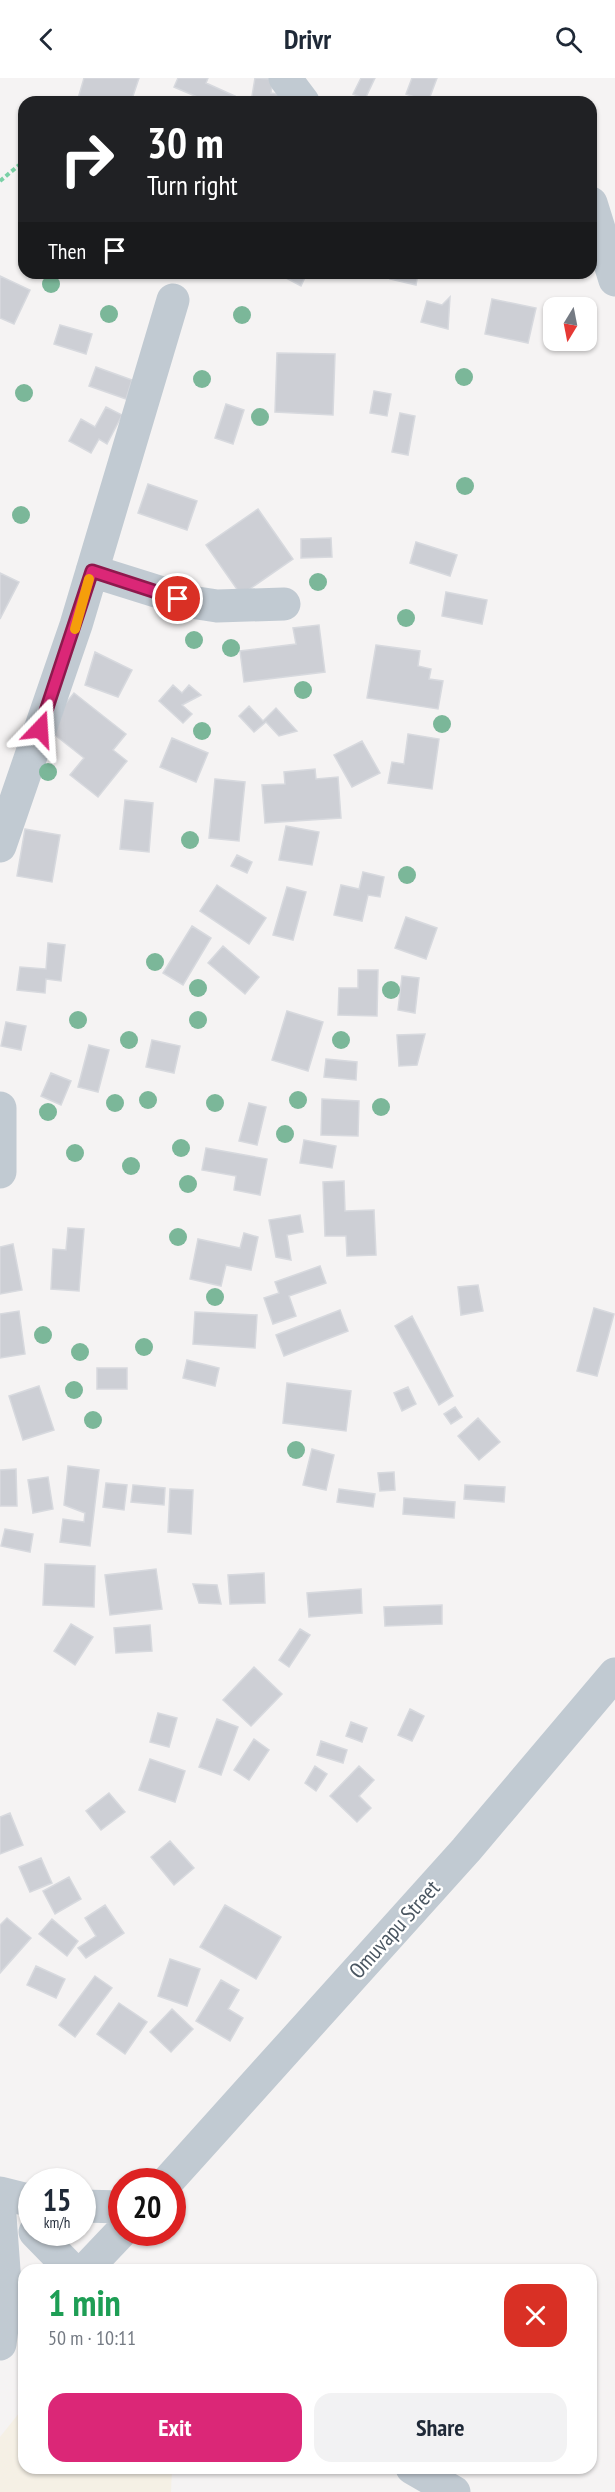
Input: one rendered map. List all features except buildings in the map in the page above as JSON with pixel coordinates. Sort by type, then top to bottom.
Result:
[{"type":"street","points":[[285,78],[298,96]]},
{"type":"street","points":[[597,222],[615,280]]},
{"type":"street","points":[[0,846],[55,688],[173,300]]},
{"type":"street","points":[[92,571],[191,602],[237,607],[284,604]]},
{"type":"street","points":[[0,1108],[0,1172]]},
{"type":"street","name":"Omuvapu Street","points":[[180,2168],[466,1850],[615,1674]]},
{"type":"street","points":[[0,2195],[18,2198]]},
{"type":"street","points":[[0,2195],[18,2214]]},
{"type":"street","points":[[0,2216],[6,2297],[0,2344]]},
{"type":"street","points":[[49,2246],[66,2264]]},
{"type":"street","points":[[91,2264],[108,2246]]},
{"type":"street","points":[[0,2361],[18,2342]]},
{"type":"street","points":[[422,2474],[454,2492]]},
{"type":"path","points":[[0,181],[18,165]]},
{"type":"sand","points":[[18,2414],[18,2474],[172,2474],[171,2492],[0,2492],[0,2437]]},
{"type":"slow traffic","points":[[75,629],[89,579]]},
{"type":"route","points":[[40,729],[92,571],[178,599]]}]
